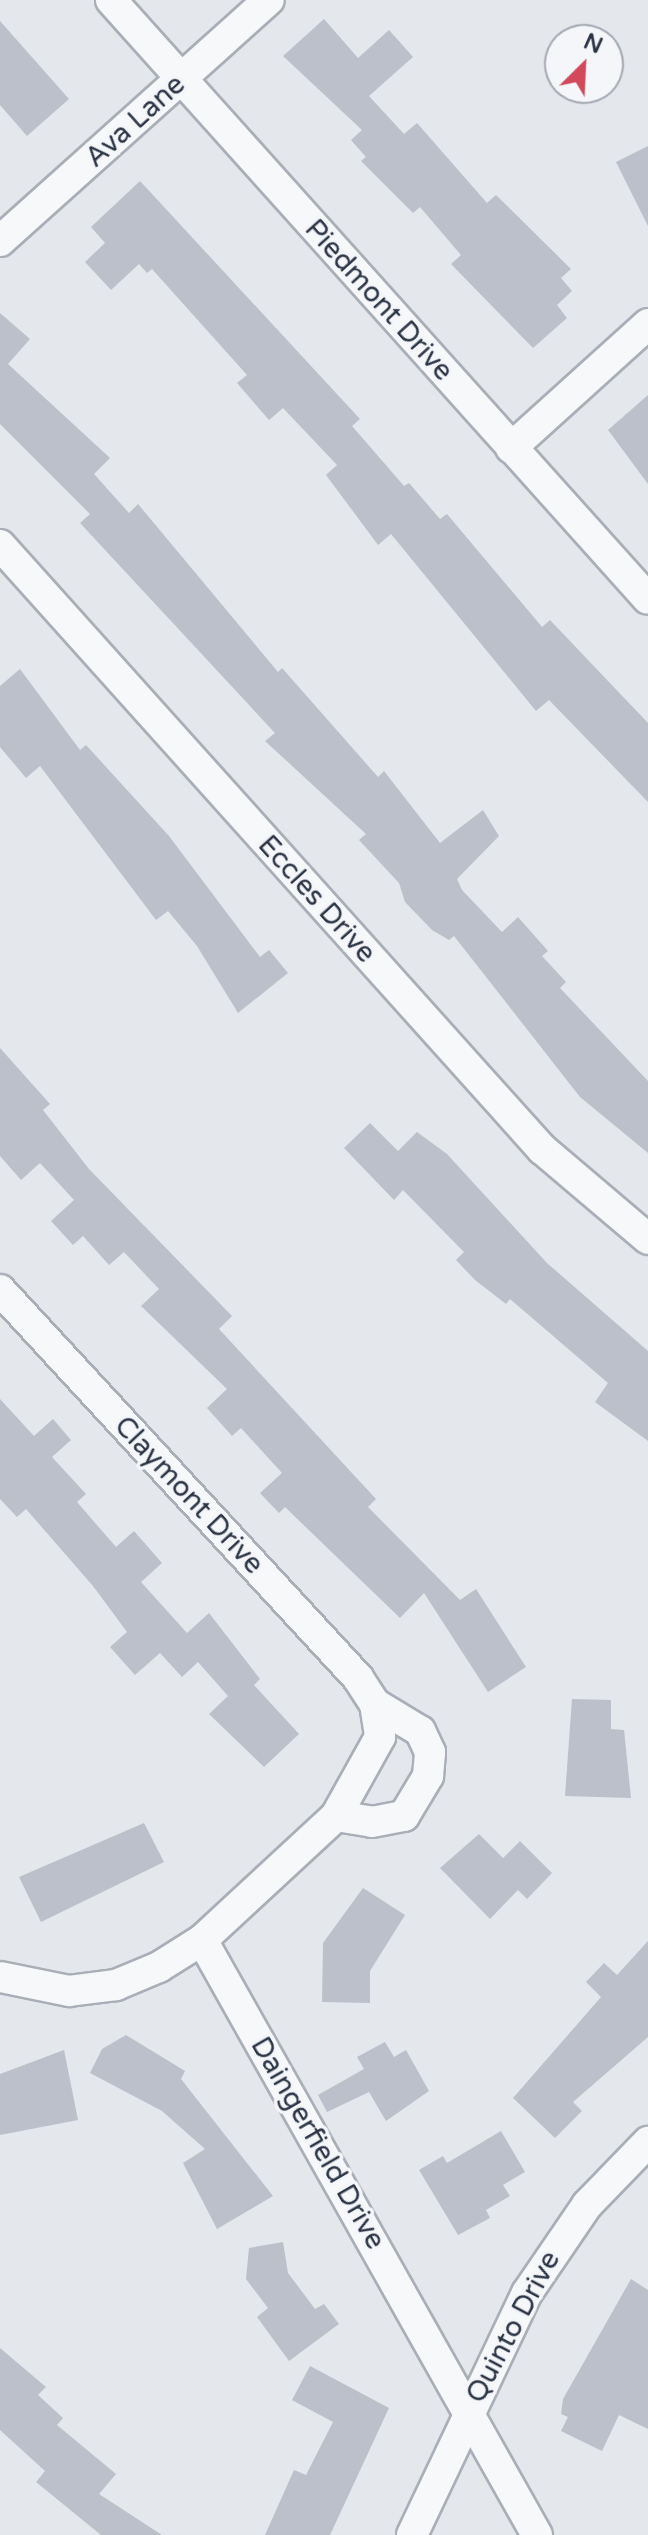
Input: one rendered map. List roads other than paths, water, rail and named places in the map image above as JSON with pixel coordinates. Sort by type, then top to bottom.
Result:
[{"type":"street","name":"Piedmont Drive","points":[[111,0],[648,599]]},
{"type":"street","name":"Ava Lane","points":[[0,241],[269,0]]},
{"type":"street","points":[[511,448],[648,324]]},
{"type":"street","name":"Eccles Drive","points":[[0,545],[542,1149],[648,1239]]},
{"type":"street","name":"Claymont Drive","points":[[0,1290],[375,1704],[420,1731],[430,1752],[428,1776],[404,1816],[372,1822],[336,1816]]},
{"type":"street","points":[[0,1977],[69,1991],[116,1985],[202,1940],[336,1816],[373,1758],[380,1737],[375,1704]]},
{"type":"street","name":"Daingerfield Drive","points":[[202,1940],[469,2408],[537,2535]]},
{"type":"street","name":"Quinto Drive","points":[[412,2535],[469,2408],[559,2242],[648,2142]]}]
